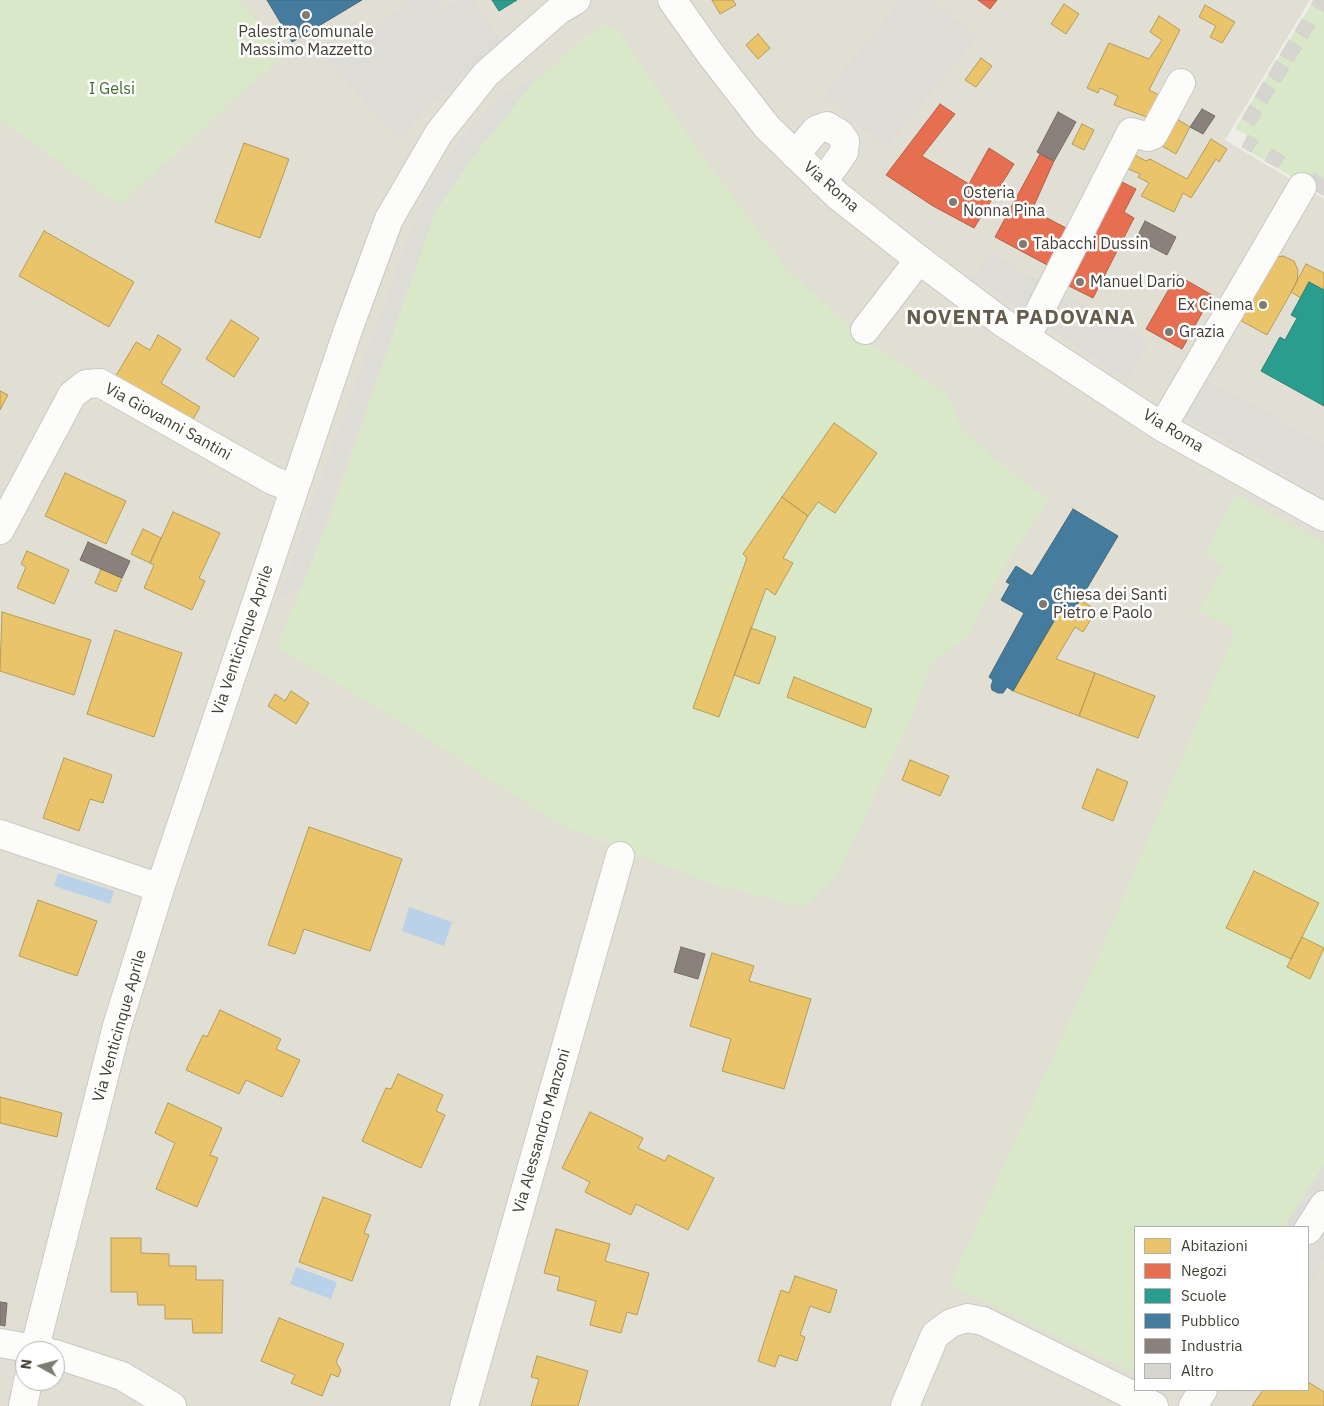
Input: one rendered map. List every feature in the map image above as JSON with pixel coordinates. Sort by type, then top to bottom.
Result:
[{"type":"street","name":"Via Venticinque Aprile","points":[[45,1341],[117,1026],[160,888],[294,489],[348,330],[389,219],[439,133],[486,74],[559,10],[576,0]]},
{"type":"street","name":"Via Roma","points":[[672,0],[766,127],[823,182],[919,260],[1026,338],[1162,427],[1324,517]]},
{"type":"street","points":[[1026,338],[1131,132],[1148,137],[1153,135],[1181,83]]},
{"type":"street","points":[[795,155],[816,130],[827,126],[840,134],[845,140],[844,152],[823,182]]},
{"type":"street","points":[[1162,427],[1302,187]]},
{"type":"street","points":[[865,330],[919,260]]},
{"type":"street","name":"Via Giovanni Santini","points":[[0,530],[72,395],[86,384],[100,383],[272,480],[294,489]]},
{"type":"street","points":[[0,834],[160,888]]},
{"type":"street","name":"Via Alessandro Manzoni","points":[[464,1406],[620,856]]},
{"type":"street","points":[[1309,1228],[1324,1205]]},
{"type":"street","points":[[905,1406],[936,1335],[951,1323],[967,1318],[983,1321],[1154,1406]]},
{"type":"street","points":[[0,1343],[15,1346]]},
{"type":"street","points":[[65,1358],[122,1376],[172,1406]]},
{"type":"street","points":[[23,1406],[26,1391]]},
{"type":"street","points":[[1193,1406],[1202,1391]]},
{"type":"shaded area","points":[[0,0],[1310,0],[1225,140],[1324,199],[1324,1406],[0,1406]]},
{"type":"shaded area","points":[[412,0],[439,0],[443,8],[458,0],[473,0],[501,42],[426,108],[399,140],[328,60]]},
{"type":"shaded area","points":[[901,0],[931,0],[976,37],[887,147],[824,95]]},
{"type":"shaded area","points":[[536,80],[477,151],[435,212],[302,586],[277,601],[428,184],[472,126],[496,101],[526,82]]},
{"type":"shaded area","points":[[989,253],[1149,342],[1128,381],[975,278]]},
{"type":"shaded area","points":[[1200,377],[1324,444],[1324,496],[1179,414]]},
{"type":"shaded area","points":[[1324,1165],[1324,1183],[1296,1226],[1285,1226]]},
{"type":"shaded area","points":[[1324,1220],[1324,1259],[1309,1284],[1309,1244]]},
{"type":"green space","name":"I Gelsi","points":[[0,0],[239,0],[287,52],[119,205],[0,119]]},
{"type":"green space","points":[[1314,0],[1324,0],[1324,196],[1242,147],[1248,135],[1235,129]]},
{"type":"green space","points":[[600,25],[618,30],[695,146],[787,269],[862,338],[947,394],[961,427],[996,460],[1049,501],[1005,564],[968,635],[931,664],[910,720],[837,875],[805,907],[715,885],[557,823],[419,733],[277,647],[333,510],[435,212],[477,151],[536,80]]},
{"type":"green space","points":[[1236,495],[1324,543],[1324,1165],[1286,1226],[1134,1226],[1134,1373],[950,1285],[1098,958],[1236,630],[1198,611],[1225,566],[1206,554]]},
{"type":"water","points":[[58,873],[114,891],[110,904],[54,886]]},
{"type":"water","points":[[409,907],[452,922],[444,946],[402,931]]},
{"type":"water","points":[[296,1267],[337,1282],[331,1299],[290,1284]]},
{"type":"building: Abitazioni","points":[[712,0],[733,0],[736,5],[720,14]]},
{"type":"building: Abitazioni","points":[[1064,4],[1079,14],[1066,34],[1051,24]]},
{"type":"building: Abitazioni","points":[[1205,5],[1235,22],[1222,43],[1210,37],[1216,26],[1199,17]]},
{"type":"building: Abitazioni","points":[[1159,16],[1180,30],[1149,90],[1165,98],[1155,120],[1114,105],[1118,96],[1100,88],[1098,93],[1087,88],[1109,43],[1149,59],[1162,40],[1150,32]]},
{"type":"building: Abitazioni","points":[[758,34],[770,48],[758,59],[746,45]]},
{"type":"building: Abitazioni","points":[[981,58],[992,66],[976,87],[965,80]]},
{"type":"building: Abitazioni","points":[[1172,116],[1190,127],[1176,154],[1157,143]]},
{"type":"building: Abitazioni","points":[[1082,124],[1094,130],[1084,150],[1072,144]]},
{"type":"building: Abitazioni","points":[[1211,139],[1227,149],[1219,162],[1216,159],[1191,198],[1183,193],[1174,212],[1141,196],[1149,183],[1138,177],[1140,174],[1124,167],[1131,153],[1146,161],[1150,159],[1187,179]]},
{"type":"building: Abitazioni","points":[[244,143],[289,159],[260,238],[215,222]]},
{"type":"building: Abitazioni","points":[[44,231],[134,282],[109,327],[19,276]]},
{"type":"building: Abitazioni","name":"Ex Cinema","points":[[1283,256],[1294,261],[1298,270],[1297,282],[1267,335],[1236,318],[1272,258]]},
{"type":"building: Abitazioni","points":[[1306,264],[1324,273],[1324,288],[1323,290],[1309,282],[1301,298],[1291,292]]},
{"type":"building: Abitazioni","points":[[231,320],[259,338],[234,377],[206,359]]},
{"type":"building: Abitazioni","points":[[158,335],[181,349],[161,383],[200,407],[191,423],[114,379],[136,342],[150,350]]},
{"type":"building: Abitazioni","points":[[0,391],[8,395],[0,410]]},
{"type":"building: Abitazioni","points":[[834,423],[877,453],[835,513],[818,502],[808,516],[782,497]]},
{"type":"building: Abitazioni","points":[[65,473],[126,501],[106,544],[45,516]]},
{"type":"building: Abitazioni","points":[[782,497],[808,516],[783,558],[793,563],[775,595],[766,588],[719,717],[693,708],[747,558],[743,554]]},
{"type":"building: Abitazioni","points":[[173,512],[220,533],[199,578],[205,581],[192,610],[144,588],[154,565],[150,563]]},
{"type":"building: Abitazioni","points":[[143,529],[161,538],[150,563],[131,554]]},
{"type":"building: Abitazioni","points":[[27,551],[69,570],[54,604],[17,588],[26,567],[21,564]]},
{"type":"building: Abitazioni","points":[[101,569],[122,578],[116,592],[95,583]]},
{"type":"building: Abitazioni","points":[[1080,600],[1097,610],[1083,632],[1075,627],[1056,659],[1095,673],[1079,716],[1013,691],[1061,609],[1071,615]]},
{"type":"building: Abitazioni","points":[[2,612],[91,640],[74,695],[0,671]]},
{"type":"building: Abitazioni","points":[[751,628],[776,637],[759,684],[734,675]]},
{"type":"building: Abitazioni","points":[[115,630],[182,653],[154,737],[87,714]]},
{"type":"building: Abitazioni","points":[[1095,673],[1155,696],[1138,738],[1079,716]]},
{"type":"building: Abitazioni","points":[[794,677],[872,709],[865,728],[787,697]]},
{"type":"building: Abitazioni","points":[[291,691],[309,703],[296,724],[268,706],[275,694],[285,701]]},
{"type":"building: Abitazioni","points":[[64,758],[112,775],[103,803],[90,799],[79,831],[43,818]]},
{"type":"building: Abitazioni","points":[[910,760],[949,776],[940,796],[902,780]]},
{"type":"building: Abitazioni","points":[[1097,769],[1128,782],[1113,821],[1082,808]]},
{"type":"building: Abitazioni","points":[[309,827],[402,859],[370,951],[304,929],[295,954],[268,945]]},
{"type":"building: Abitazioni","points":[[1254,871],[1319,903],[1291,959],[1226,928]]},
{"type":"building: Abitazioni","points":[[38,900],[97,921],[77,976],[19,956]]},
{"type":"building: Abitazioni","points":[[1302,937],[1324,948],[1310,979],[1287,967]]},
{"type":"building: Abitazioni","points":[[712,953],[754,966],[749,981],[811,999],[784,1089],[722,1071],[731,1039],[690,1026]]},
{"type":"building: Abitazioni","points":[[220,1010],[281,1039],[276,1049],[300,1060],[282,1097],[246,1080],[239,1094],[186,1070],[203,1035],[207,1037]]},
{"type":"building: Abitazioni","points":[[398,1074],[443,1095],[436,1111],[445,1115],[421,1168],[362,1141],[386,1088],[391,1089]]},
{"type":"building: Abitazioni","points":[[0,1097],[62,1113],[57,1137],[0,1123]]},
{"type":"building: Abitazioni","points":[[168,1103],[222,1128],[210,1155],[218,1158],[197,1207],[156,1189],[175,1143],[155,1133]]},
{"type":"building: Abitazioni","points":[[590,1112],[643,1138],[638,1148],[665,1161],[668,1155],[714,1178],[688,1230],[636,1204],[631,1215],[585,1192],[590,1182],[562,1168]]},
{"type":"building: Abitazioni","points":[[323,1197],[371,1215],[364,1233],[369,1235],[352,1281],[299,1262]]},
{"type":"building: Abitazioni","points":[[556,1229],[610,1244],[605,1261],[649,1273],[637,1315],[627,1312],[621,1333],[590,1325],[596,1301],[557,1290],[560,1277],[544,1273]]},
{"type":"building: Abitazioni","points":[[111,1238],[141,1238],[141,1253],[169,1254],[169,1266],[196,1266],[196,1280],[223,1280],[222,1333],[193,1333],[192,1319],[165,1319],[165,1305],[138,1305],[137,1292],[111,1292]]},
{"type":"building: Abitazioni","points":[[795,1276],[837,1290],[830,1313],[810,1306],[800,1335],[805,1337],[797,1361],[779,1355],[775,1367],[758,1361],[781,1290],[789,1293]]},
{"type":"building: Abitazioni","points":[[279,1318],[344,1344],[336,1362],[341,1370],[338,1377],[331,1374],[322,1396],[291,1383],[295,1375],[261,1361]]},
{"type":"building: Abitazioni","points":[[537,1356],[588,1371],[578,1406],[531,1406],[539,1379],[531,1377]]},
{"type":"building: Abitazioni","points":[[1309,1383],[1324,1392],[1324,1406],[1252,1406],[1262,1391],[1309,1391]]},
{"type":"building: Negozi","points":[[978,0],[997,0],[990,9]]},
{"type":"building: Negozi","points":[[940,104],[955,114],[922,156],[969,184],[989,148],[1014,164],[974,228],[933,206],[886,175]]},
{"type":"building: Negozi","points":[[1040,154],[1054,161],[1032,210],[1070,230],[1051,267],[995,237]]},
{"type":"building: Negozi","points":[[1116,179],[1136,189],[1124,212],[1134,218],[1093,298],[1063,283]]},
{"type":"building: Negozi","points":[[1177,275],[1212,295],[1182,349],[1146,329]]},
{"type":"building: Scuole","points":[[492,0],[517,0],[499,11]]},
{"type":"building: Scuole","points":[[1309,282],[1324,290],[1324,406],[1261,371],[1280,337],[1285,340],[1297,318],[1291,315]]},
{"type":"building: Pubblico","name":"Palestra Comunale Massimo Mazzetto","points":[[267,0],[362,0],[292,42]]},
{"type":"building: Pubblico","name":"Chiesa dei Santi Pietro e Paolo","points":[[1073,509],[1118,536],[1071,615],[1061,609],[1013,691],[1007,687],[1003,693],[998,693],[992,690],[993,680],[989,677],[1024,613],[1001,600],[1010,584],[1006,582],[1016,566],[1032,576]]},
{"type":"building: Industria","points":[[1202,109],[1215,116],[1203,134],[1190,127]]},
{"type":"building: Industria","points":[[1058,112],[1076,122],[1054,161],[1037,152]]},
{"type":"building: Industria","points":[[1145,221],[1176,237],[1167,255],[1136,239]]},
{"type":"building: Industria","points":[[88,542],[130,561],[122,578],[80,560]]},
{"type":"building: Industria","points":[[681,947],[705,954],[698,979],[674,972]]},
{"type":"building: Industria","points":[[0,1302],[7,1303],[5,1326],[0,1325]]},
{"type":"building: Altro","points":[[1314,0],[1324,0],[1324,12],[1311,4]]},
{"type":"building: Altro","points":[[1302,19],[1315,26],[1307,39],[1295,31]]},
{"type":"building: Altro","points":[[1289,40],[1302,48],[1293,62],[1280,55]]},
{"type":"building: Altro","points":[[1276,61],[1289,69],[1280,83],[1268,75]]},
{"type":"building: Altro","points":[[1263,82],[1275,90],[1267,104],[1255,97]]},
{"type":"building: Altro","points":[[1250,105],[1262,113],[1254,126],[1242,118]]},
{"type":"building: Altro","points":[[1248,135],[1258,141],[1251,152],[1242,147]]},
{"type":"building: Altro","points":[[1272,149],[1285,157],[1278,168],[1265,161]]},
{"type":"building: Altro","points":[[1314,173],[1324,180],[1324,196],[1307,185]]},
{"type":"place","name":"Palestra Comunale Massimo Mazzetto","points":[[306,15]]},
{"type":"place","name":"Osteria Nonna Pina","points":[[953,202]]},
{"type":"place","name":"Tabacchi Dussin","points":[[1023,244]]},
{"type":"place","name":"Manuel Dario","points":[[1080,282]]},
{"type":"place","name":"Ex Cinema","points":[[1263,305]]},
{"type":"place","name":"Grazia","points":[[1169,332]]},
{"type":"place","name":"Chiesa dei Santi Pietro e Paolo","points":[[1043,604]]},
{"type":"district","name":"NOVENTA PADOVANA","points":[[1021,318]]}]
